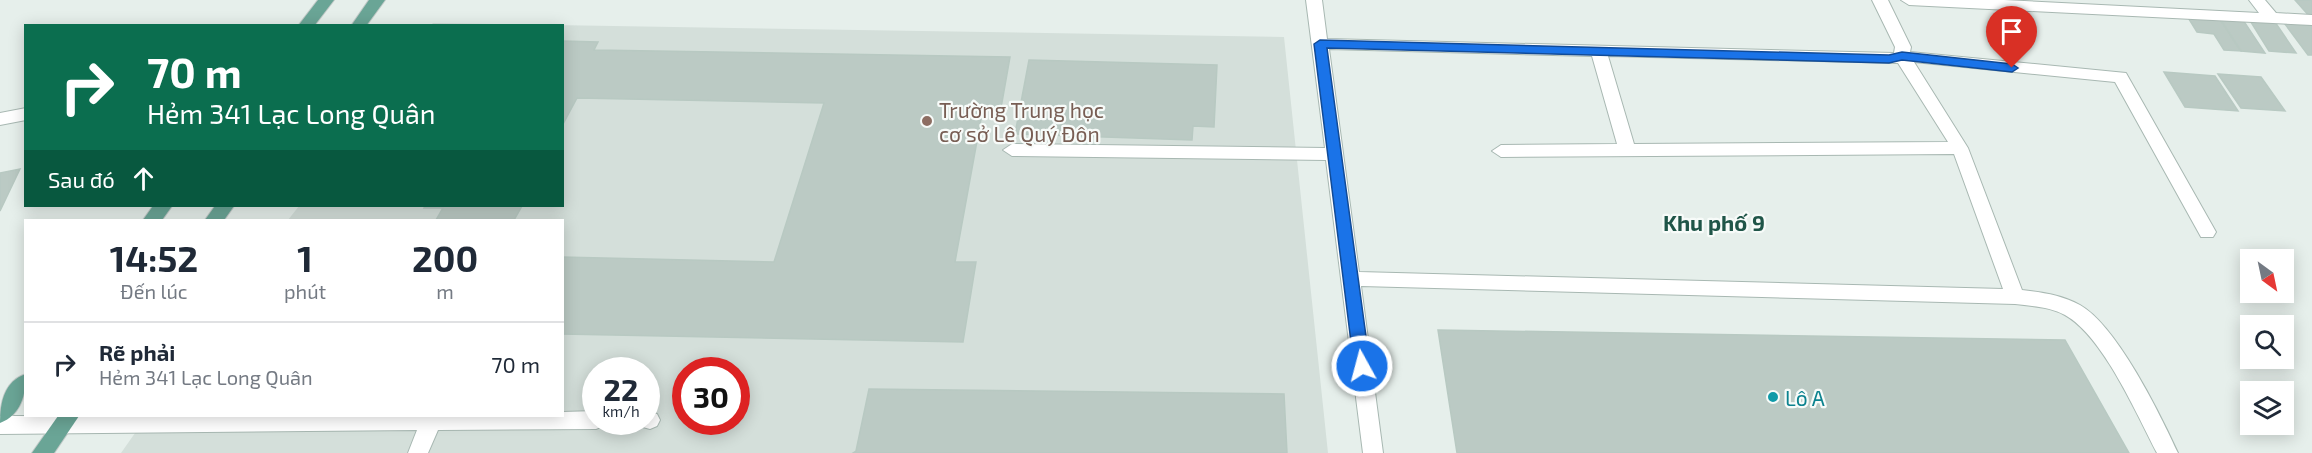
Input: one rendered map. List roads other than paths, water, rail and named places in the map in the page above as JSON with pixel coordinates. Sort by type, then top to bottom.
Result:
[{"type":"main road","points":[[307,24],[326,0]]},
{"type":"main road","points":[[359,24],[377,0]]},
{"type":"main road","points":[[153,219],[163,207]]},
{"type":"main road","points":[[215,219],[224,207]]},
{"type":"main road","points":[[0,414],[24,384]]},
{"type":"main road","points":[[42,453],[66,419]]},
{"type":"street","points":[[1314,0],[1373,453]]},
{"type":"street","points":[[1880,0],[1903,47],[1902,56],[1960,148],[2015,297]]},
{"type":"street","points":[[1909,0],[2312,20]]},
{"type":"street","points":[[2257,0],[2272,18]]},
{"type":"street","points":[[1320,44],[1889,59],[1902,56],[2120,77],[2207,232]]},
{"type":"street","points":[[1599,51],[1627,152]]},
{"type":"street","points":[[0,119],[24,114]]},
{"type":"street","points":[[1501,151],[1627,152],[1960,148]]},
{"type":"street","points":[[1012,150],[1334,154]]},
{"type":"street","points":[[1350,279],[2015,297],[2052,302],[2076,312],[2100,335],[2168,453]]},
{"type":"street","points":[[0,424],[66,419],[582,420]]},
{"type":"street","points":[[418,453],[431,421]]},
{"type":"place","name":"Trường Trung học cơ sở Lê Quý Đôn","points":[[927,121]]},
{"type":"place","name":"Lô A","points":[[1773,397]]},
{"type":"district","name":"Khu phố 9","points":[[1714,222]]}]
